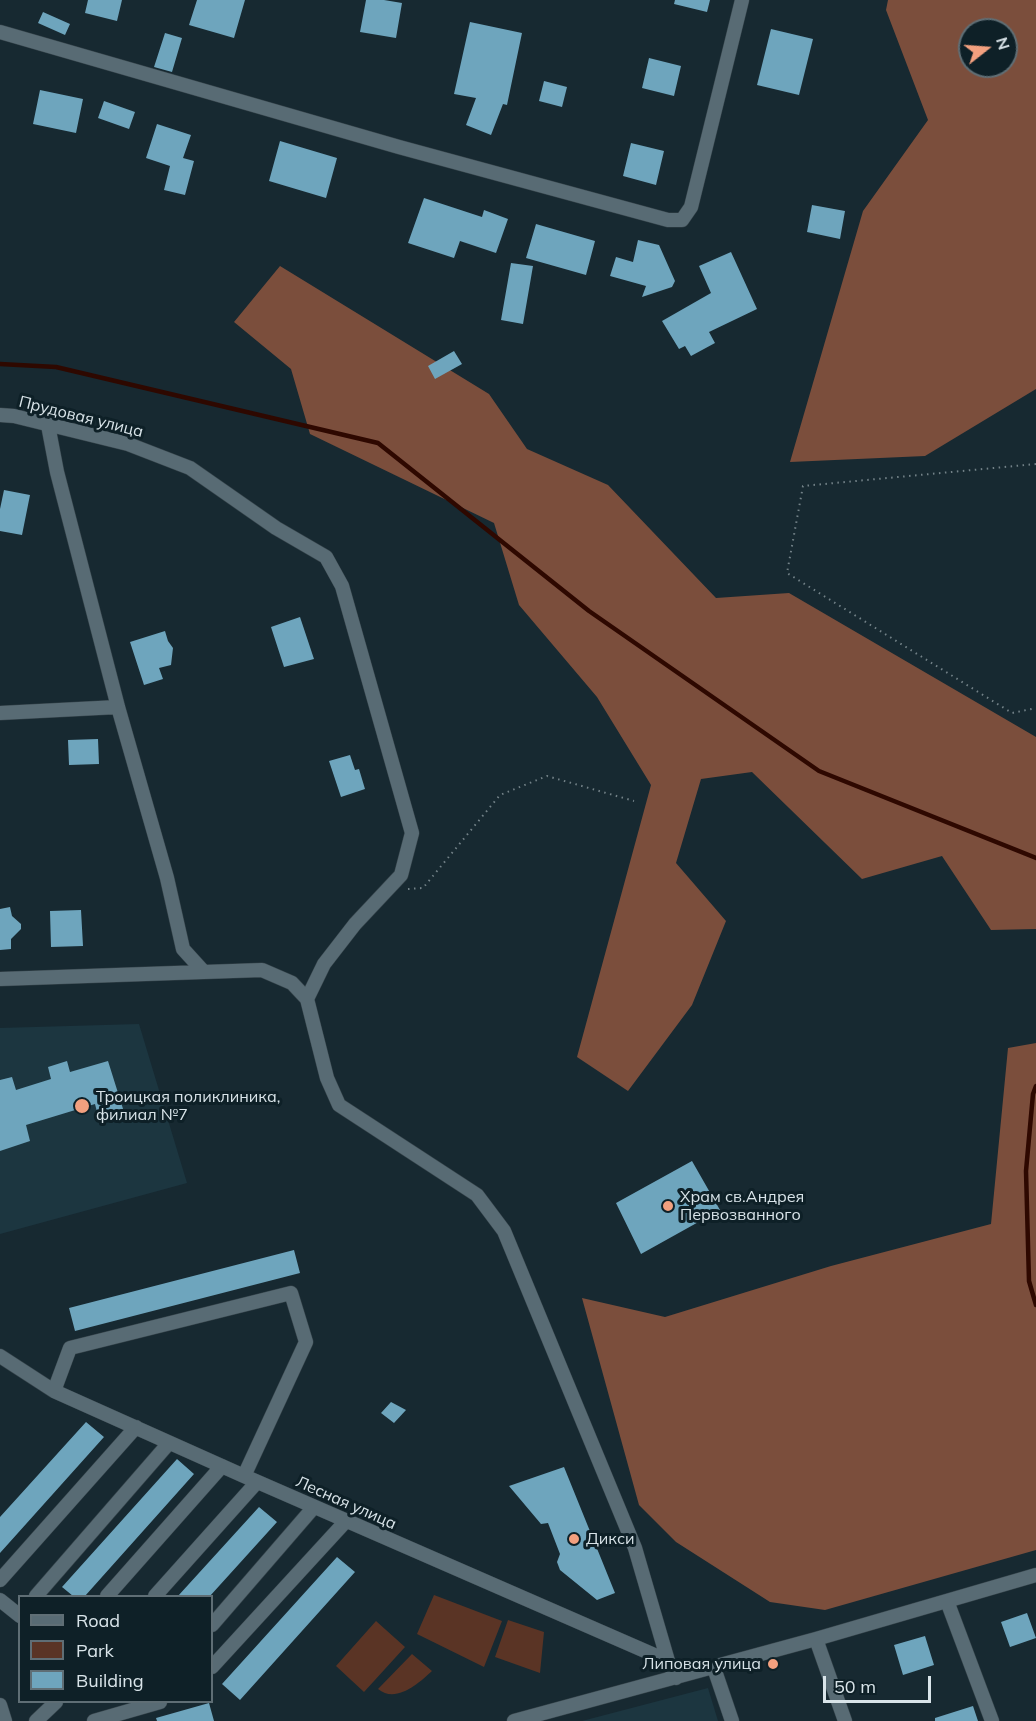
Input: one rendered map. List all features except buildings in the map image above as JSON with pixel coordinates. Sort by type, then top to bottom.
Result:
[{"type":"street","points":[[0,32],[399,147],[668,220],[682,220],[691,207],[742,0]]},
{"type":"street","name":"Прудовая улица","points":[[0,415],[14,416],[128,444],[190,468],[276,528],[326,557],[342,586],[412,833],[401,875],[354,924],[324,964],[307,999]]},
{"type":"street","points":[[48,425],[57,472],[118,707],[167,878],[183,949],[203,971]]},
{"type":"street","points":[[0,713],[118,707]]},
{"type":"street","points":[[0,980],[262,970],[292,983],[307,999],[327,1078],[339,1105],[477,1195],[504,1231],[635,1548],[668,1661],[676,1678]]},
{"type":"street","points":[[54,1391],[70,1348],[291,1293],[306,1342],[244,1476]]},
{"type":"street","name":"Лесная улица","points":[[0,1356],[54,1391],[668,1661]]},
{"type":"street","points":[[0,1580],[136,1427]]},
{"type":"street","points":[[37,1595],[170,1443]]},
{"type":"street","points":[[108,1595],[222,1466]]},
{"type":"street","points":[[155,1595],[257,1482]]},
{"type":"street","points":[[213,1624],[314,1507]]},
{"type":"street","points":[[213,1666],[346,1521]]},
{"type":"street","points":[[514,1721],[714,1668],[1036,1575]]},
{"type":"street","points":[[0,1600],[18,1615]]},
{"type":"street","points":[[947,1601],[992,1721]]},
{"type":"street","points":[[816,1639],[845,1721]]},
{"type":"street","points":[[714,1668],[732,1721]]},
{"type":"street","points":[[36,1721],[54,1703]]},
{"type":"street","points":[[94,1721],[153,1703]]},
{"type":"street","points":[[0,1705],[5,1721]]},
{"type":"path","points":[[1036,464],[803,486],[787,573],[1012,713],[1036,708]]},
{"type":"path","points":[[387,890],[423,888],[500,795],[547,776],[634,801]]},
{"type":"shaded area","points":[[888,0],[1036,0],[1036,389],[925,456],[790,462],[863,211],[928,120],[886,10]]},
{"type":"shaded area","points":[[280,266],[489,394],[527,449],[608,485],[716,598],[789,593],[1036,737],[1036,929],[991,930],[942,856],[862,879],[752,772],[701,779],[676,863],[726,921],[692,1005],[628,1091],[577,1057],[651,785],[597,697],[519,605],[494,523],[310,434],[291,369],[234,322]]},
{"type":"shaded area","name":"Троицкая поликлиника, филиал №7","points":[[139,1024],[187,1183],[0,1234],[0,1028]]},
{"type":"shaded area","points":[[1036,1043],[1036,1550],[825,1610],[770,1602],[676,1542],[639,1505],[582,1298],[665,1317],[831,1266],[991,1224],[1008,1048]]},
{"type":"shaded area","points":[[708,1688],[718,1721],[582,1721]]},
{"type":"green space","points":[[434,1595],[502,1621],[484,1667],[417,1634]]},
{"type":"green space","points":[[508,1620],[544,1632],[540,1673],[495,1657]]},
{"type":"green space","points":[[376,1621],[405,1647],[364,1692],[336,1666]]},
{"type":"green space","points":[[412,1654],[432,1671],[414,1686],[400,1693],[385,1693],[378,1689]]},
{"type":"waterway","points":[[0,364],[56,367],[378,443],[589,611],[819,771],[1036,858]]},
{"type":"waterway","points":[[1036,1086],[1033,1094],[1026,1171],[1029,1281],[1036,1305]]},
{"type":"place","name":"Троицкая поликлиника, филиал №7","points":[[82,1106]]},
{"type":"place","name":"Храм св.Андрея Первозванного","points":[[668,1206]]},
{"type":"place","name":"Дикси","points":[[574,1539]]},
{"type":"place","name":"Липовая улица","points":[[773,1664]]}]
